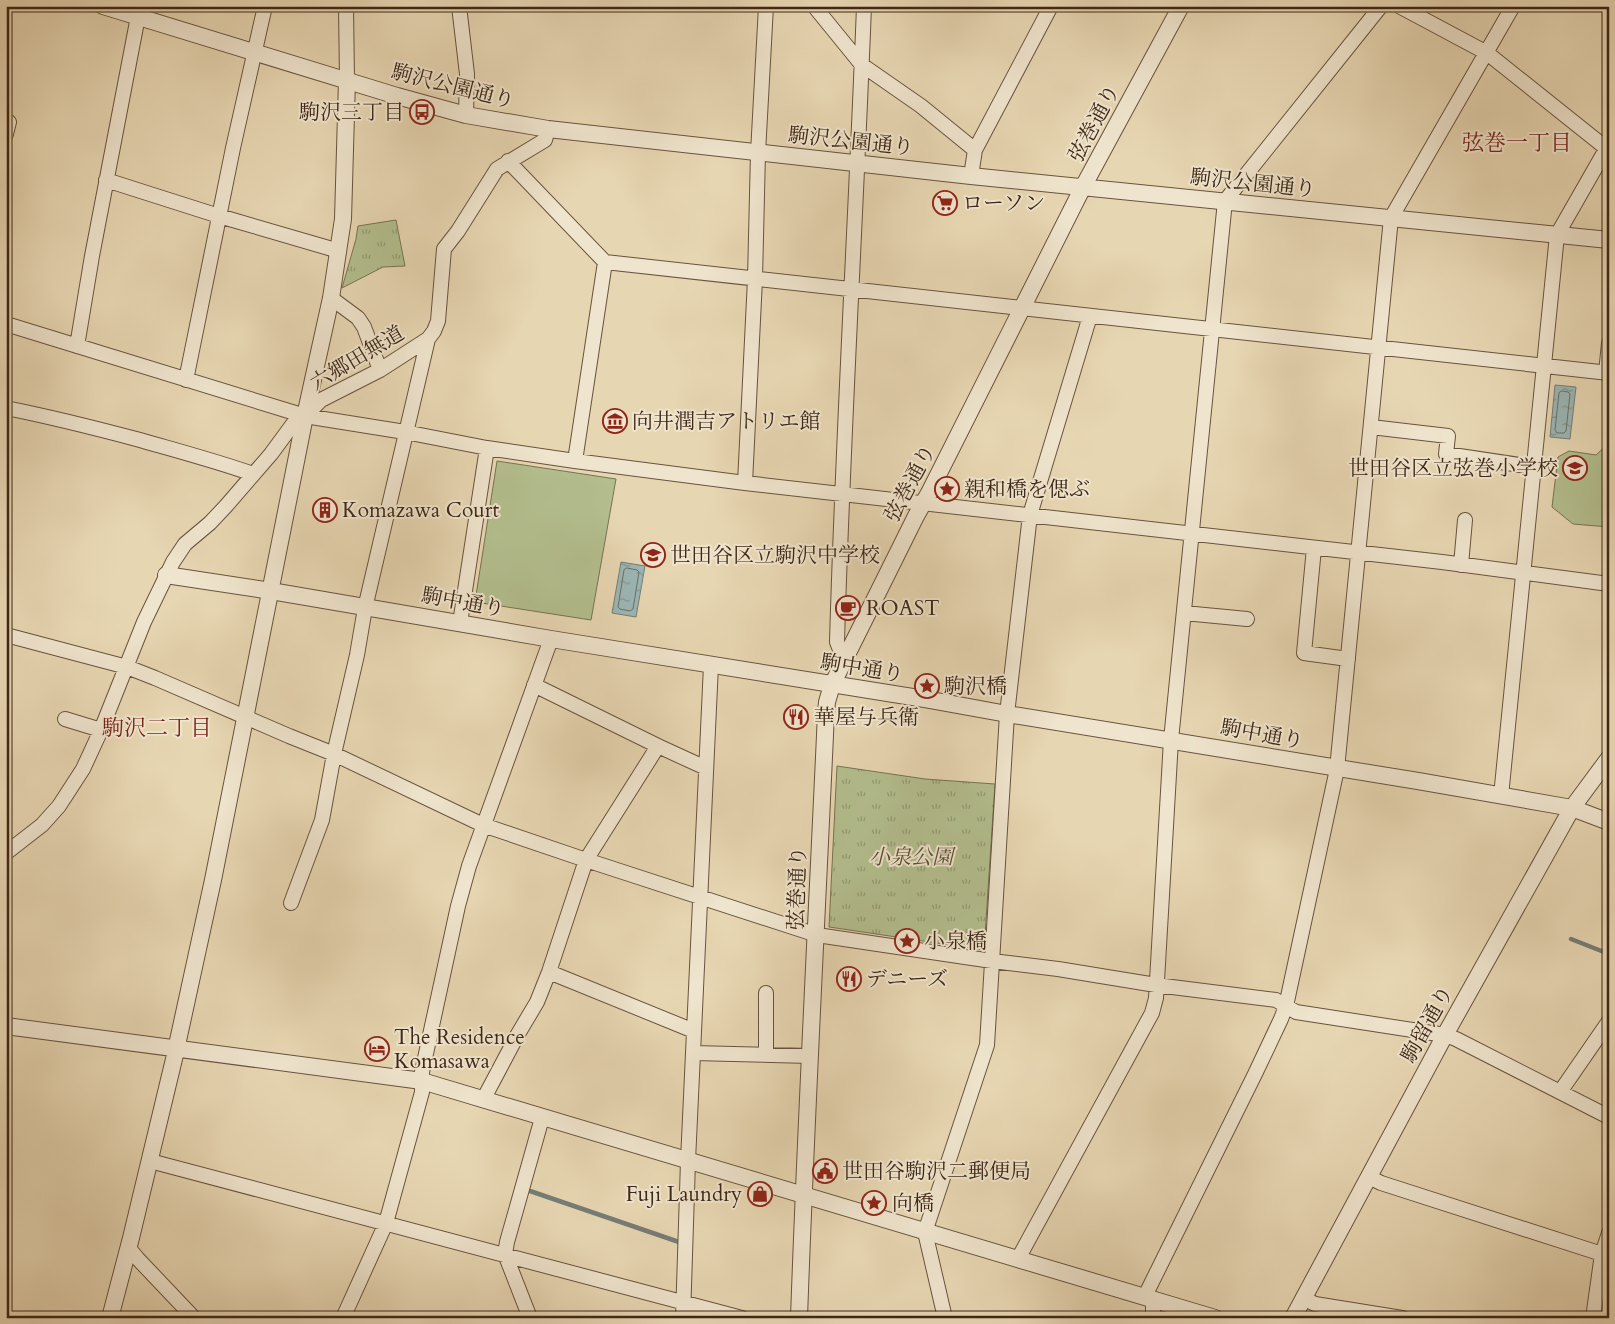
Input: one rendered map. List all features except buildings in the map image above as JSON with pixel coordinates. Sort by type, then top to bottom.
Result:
[{"type":"street","name":"駒沢公園通り","points":[[103,6],[139,11],[256,52],[466,115],[548,129],[971,176],[1609,240]]},
{"type":"street","points":[[186,380],[219,216],[266,6]]},
{"type":"street","points":[[110,1318],[150,1161],[176,1048],[246,718],[305,416],[331,298],[344,219],[346,6]]},
{"type":"street","points":[[459,6],[467,74],[466,115]]},
{"type":"street","points":[[744,483],[766,6]]},
{"type":"street","points":[[814,6],[862,65],[921,106],[975,150]]},
{"type":"street","points":[[844,660],[837,642],[841,494],[864,6]]},
{"type":"street","name":"弦巻通り","points":[[799,1318],[803,1195],[827,702],[832,685],[844,660],[1083,187],[1181,6]]},
{"type":"street","points":[[1018,1259],[1152,1013],[1156,998],[1171,740],[1225,202],[1381,6]]},
{"type":"street","points":[[1399,6],[1486,53],[1607,146],[1557,235],[1500,796]]},
{"type":"street","points":[[1153,1318],[1149,1297],[1282,1019],[1286,1006],[1337,769],[1391,218],[1513,6]]},
{"type":"street","points":[[971,176],[975,150],[1050,7]]},
{"type":"street","points":[[77,346],[106,180],[139,11]]},
{"type":"street","name":"六郷田無道","points":[[6,853],[42,825],[59,806],[83,769],[101,730],[144,622],[166,575],[185,544],[210,523],[271,454],[292,424],[305,416],[321,400],[380,370],[428,339],[438,321],[444,250],[497,169],[545,140],[548,129]]},
{"type":"street","points":[[508,161],[605,262],[1607,373],[1609,343]]},
{"type":"street","points":[[106,180],[339,252]]},
{"type":"street","points":[[575,461],[605,262]]},
{"type":"street","points":[[331,298],[352,313],[364,327],[380,370]]},
{"type":"street","points":[[945,1318],[924,1232],[987,1045],[1007,714],[1030,516],[1090,316]]},
{"type":"street","points":[[6,324],[305,416],[405,432],[487,448],[744,483],[1461,565],[1609,584]]},
{"type":"street","points":[[291,904],[322,820],[334,754],[357,655],[365,608],[428,339]]},
{"type":"street","points":[[6,408],[125,436],[219,462],[253,474]]},
{"type":"street","points":[[1371,427],[1448,436],[1446,454],[1533,466]]},
{"type":"street","points":[[460,624],[487,448]]},
{"type":"street","points":[[1461,565],[1465,520]]},
{"type":"street","points":[[1314,548],[1304,653],[1348,659]]},
{"type":"street","name":"駒中通り","points":[[166,575],[925,699],[1572,808],[1609,822]]},
{"type":"street","points":[[1184,613],[1247,619]]},
{"type":"street","points":[[6,635],[127,667],[334,754],[483,825],[817,935],[1058,969],[1156,985],[1276,1000],[1296,1012],[1445,1035],[1609,1117]]},
{"type":"street","points":[[343,1318],[386,1223],[420,1102],[422,1072],[458,906],[483,825],[551,639]]},
{"type":"street","points":[[683,1318],[688,1160],[711,665]]},
{"type":"street","points":[[534,685],[706,768]]},
{"type":"street","points":[[65,719],[101,730]]},
{"type":"street","points":[[483,1100],[536,1002],[549,972],[586,860],[658,746]]},
{"type":"street","name":"駒留通り","points":[[1293,1318],[1445,1035],[1572,808],[1609,758]]},
{"type":"street","points":[[549,972],[694,1031]]},
{"type":"street","points":[[766,993],[766,1055]]},
{"type":"street","points":[[1560,1092],[1609,1021]]},
{"type":"street","points":[[6,1026],[422,1081],[803,1195],[873,1214],[924,1232],[1216,1318]]},
{"type":"street","points":[[693,1053],[810,1056]]},
{"type":"street","points":[[530,1318],[505,1254],[542,1118]]},
{"type":"street","points":[[150,1161],[742,1318]]},
{"type":"street","points":[[1369,1177],[1381,1183],[1602,1254]]},
{"type":"street","points":[[1593,1318],[1602,1254],[1609,1233]]},
{"type":"street","points":[[128,1247],[194,1318]]},
{"type":"street","points":[[1303,1298],[1315,1304],[1402,1318]]},
{"type":"green space","points":[[396,220],[405,266],[383,267],[342,288],[358,226]]},
{"type":"green space","points":[[1609,443],[1609,527],[1573,524],[1552,507],[1558,457],[1569,451],[1596,455]]},
{"type":"green space","points":[[497,461],[616,479],[591,620],[475,602]]},
{"type":"green space","name":"小泉公園","points":[[837,766],[925,779],[995,784],[984,950],[829,927]]},
{"type":"water","points":[[1555,385],[1576,387],[1570,439],[1550,437]]},
{"type":"water","points":[[621,562],[645,566],[636,617],[612,613]]},
{"type":"waterway","points":[[1571,939],[1609,954]]},
{"type":"waterway","points":[[530,1191],[679,1242]]},
{"type":"place","name":"駒沢三丁目","points":[[422,112]]},
{"type":"place","name":"ローソン","points":[[945,203]]},
{"type":"place","name":"向井潤吉アトリエ館","points":[[615,421]]},
{"type":"place","name":"世田谷区立弦巻小学校","points":[[1575,468]]},
{"type":"place","name":"親和橋を偲ぶ","points":[[947,489]]},
{"type":"place","name":"Komazawa Court","points":[[325,510]]},
{"type":"place","name":"世田谷区立駒沢中学校","points":[[653,555]]},
{"type":"place","name":"ROAST","points":[[848,608]]},
{"type":"place","name":"駒沢橋","points":[[927,686]]},
{"type":"place","name":"華屋与兵衛","points":[[796,717]]},
{"type":"place","name":"小泉橋","points":[[907,941]]},
{"type":"place","name":"デニーズ","points":[[849,979]]},
{"type":"place","name":"The Residence Komasawa","points":[[377,1049]]},
{"type":"place","name":"世田谷駒沢二郵便局","points":[[825,1171]]},
{"type":"place","name":"Fuji Laundry","points":[[760,1194]]},
{"type":"place","name":"向橋","points":[[874,1203]]},
{"type":"district","name":"弦巻一丁目","points":[[1517,142]]},
{"type":"district","name":"駒沢二丁目","points":[[157,727]]}]
